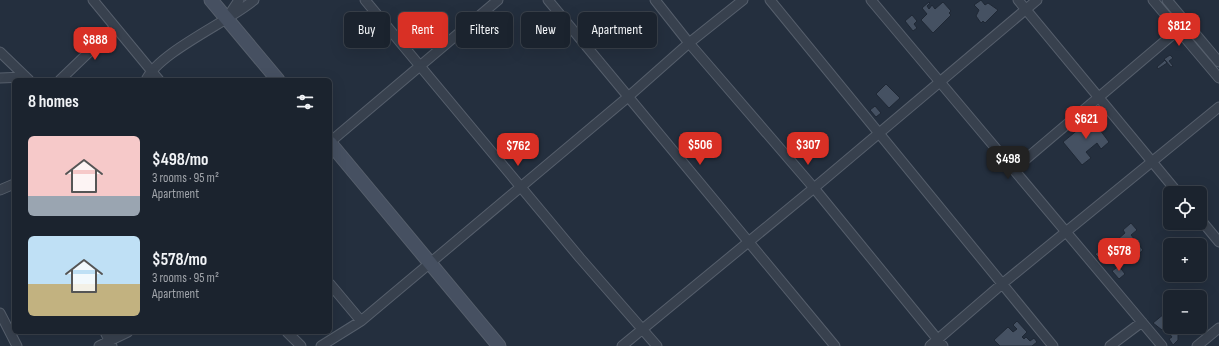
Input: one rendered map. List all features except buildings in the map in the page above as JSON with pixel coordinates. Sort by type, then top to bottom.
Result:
[{"type":"street","points":[[93,0],[157,78]]},
{"type":"street","points":[[211,0],[276,78]]},
{"type":"street","points":[[227,19],[239,0]]},
{"type":"street","points":[[147,78],[151,70],[195,38],[227,19],[254,0]]},
{"type":"street","points":[[365,0],[421,65],[520,186],[657,346]]},
{"type":"street","points":[[332,140],[498,0]]},
{"type":"street","points":[[548,0],[835,346]]},
{"type":"street","points":[[655,0],[689,43],[814,188],[941,343]]},
{"type":"street","points":[[321,346],[361,321],[520,186],[628,97],[689,43],[743,0]]},
{"type":"street","points":[[770,0],[1054,346]]},
{"type":"street","points":[[871,0],[1162,346]]},
{"type":"street","points":[[1018,0],[1172,186]]},
{"type":"street","points":[[622,346],[814,188],[1037,0]]},
{"type":"street","points":[[1153,0],[1219,78]]},
{"type":"street","points":[[1167,0],[1219,62]]},
{"type":"street","points":[[62,78],[115,27]]},
{"type":"street","points":[[1013,170],[1178,30]]},
{"type":"street","points":[[0,52],[27,78]]},
{"type":"street","points":[[0,78],[27,78]]},
{"type":"street","points":[[930,346],[941,343],[1002,284],[1219,107]]},
{"type":"street","points":[[332,144],[499,346]]},
{"type":"street","points":[[0,190],[12,185]]},
{"type":"street","points":[[1207,227],[1219,242]]},
{"type":"street","points":[[332,286],[361,321]]},
{"type":"street","points":[[0,313],[17,346]]},
{"type":"street","points":[[1110,346],[1142,322]]},
{"type":"street","points":[[1197,346],[1219,328]]},
{"type":"street","points":[[106,334],[111,344]]},
{"type":"street","points":[[99,346],[111,344],[125,334]]},
{"type":"street","points":[[289,334],[301,346]]}]
